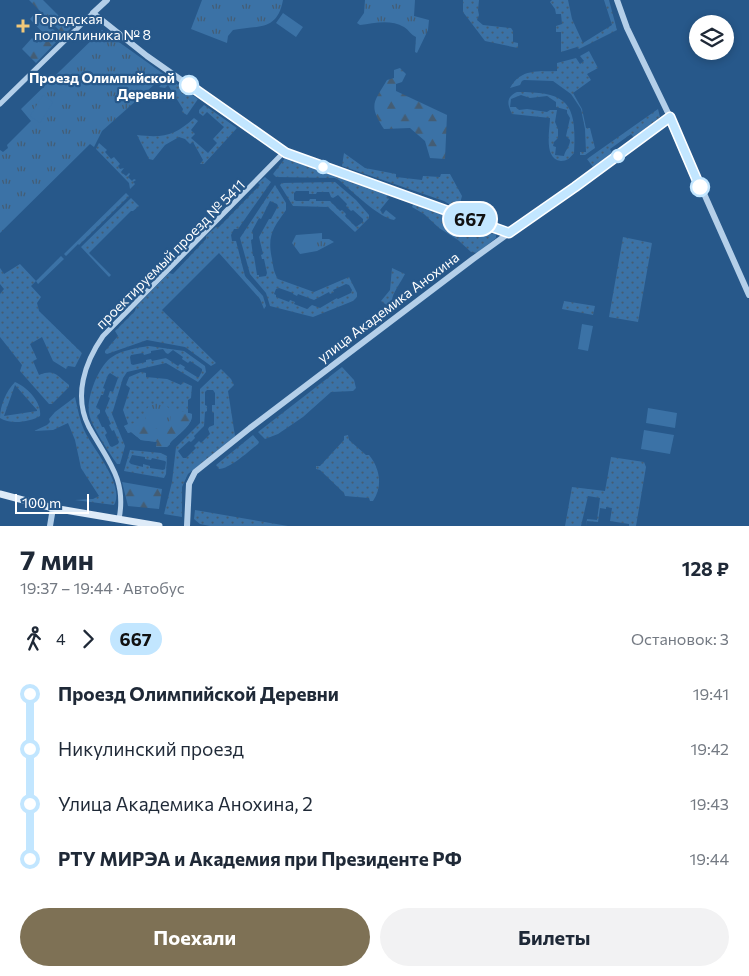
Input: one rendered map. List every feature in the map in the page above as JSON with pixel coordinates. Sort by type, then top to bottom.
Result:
[{"type":"main road","points":[[0,494],[53,508],[159,526]]},
{"type":"street","points":[[0,104],[107,0]]},
{"type":"street","points":[[617,0],[627,28],[670,117],[749,295]]},
{"type":"street","points":[[94,13],[147,56],[284,152],[509,233]]},
{"type":"street","name":"улица Академика Анохина","points":[[187,526],[189,484],[195,472],[258,422],[509,233],[670,117]]},
{"type":"street","name":"проектируемый проезд № 5411","points":[[119,520],[122,504],[119,482],[110,462],[89,426],[84,412],[82,386],[88,361],[103,336],[284,152]]},
{"type":"street","points":[[50,526],[53,508]]},
{"type":"green space","points":[[29,0],[43,0],[71,28],[64,35]]},
{"type":"green space","points":[[202,0],[283,0],[280,10],[271,22],[258,27],[233,30],[228,36],[227,43],[191,29]]},
{"type":"green space","points":[[365,0],[415,0],[414,16],[429,20],[428,30],[417,53],[415,52],[416,37],[404,27],[388,22],[360,25],[357,23],[364,13]]},
{"type":"green space","points":[[463,0],[479,0],[477,20],[483,25],[511,28],[513,31],[513,42],[518,43],[518,48],[485,41],[463,12]]},
{"type":"green space","points":[[552,0],[568,0],[572,19],[583,43],[612,25],[604,0],[609,0],[617,30],[579,49],[577,47],[561,52],[561,32],[556,32],[556,26],[562,24],[561,14],[556,14],[550,2]]},
{"type":"green space","points":[[36,12],[61,37],[36,63],[22,49],[32,38],[37,43],[45,35],[30,19]]},
{"type":"green space","points":[[283,13],[303,27],[296,37],[276,23]]},
{"type":"green space","points":[[102,30],[165,75],[102,131],[94,147],[90,144],[0,233],[0,150],[3,152],[8,148],[7,145],[31,121],[21,109]]},
{"type":"green space","points":[[589,51],[598,68],[587,74],[591,80],[573,93],[582,109],[586,128],[590,128],[595,148],[585,155],[580,155],[580,152],[586,152],[585,129],[581,109],[571,94],[553,81],[524,80],[520,85],[510,88],[519,77],[530,72],[557,71],[557,63],[576,58],[580,64],[584,61],[580,56]]},
{"type":"green space","points":[[400,68],[406,74],[402,82],[396,84],[396,91],[447,115],[445,159],[430,158],[425,141],[410,128],[384,129],[379,121],[374,109],[376,99],[387,80],[394,78],[394,70]]},
{"type":"green space","points":[[168,78],[198,99],[187,115],[182,112],[183,109],[168,85],[165,88],[159,87]]},
{"type":"green space","points":[[517,92],[547,94],[565,103],[570,111],[573,122],[574,153],[570,158],[561,161],[555,159],[552,155],[549,143],[550,118],[512,114],[508,101]],"holes":[[[521,95],[530,98],[547,96],[556,102],[556,107],[567,110],[570,118],[566,136],[570,140],[564,156],[555,155],[556,147],[553,146],[558,138],[558,129],[555,122],[557,110],[547,112],[527,109],[519,110],[516,107],[510,107],[511,99]]]},
{"type":"green space","points":[[43,95],[53,102],[40,123],[30,116]]},
{"type":"green space","points":[[204,105],[237,128],[204,164],[200,164],[203,160],[193,142],[190,144],[185,139],[179,137],[165,145],[153,160],[149,159],[137,135],[161,136],[168,134],[181,129],[194,118],[198,121],[191,130],[195,134],[191,138],[208,153],[217,143],[213,139],[224,127],[207,112],[203,116],[199,113],[199,110]]},
{"type":"green space","points":[[658,109],[660,117],[634,138],[631,134],[610,149],[612,153],[593,167],[587,159]]},
{"type":"green space","points":[[99,143],[107,150],[105,152],[111,159],[114,157],[120,164],[118,166],[120,169],[124,168],[121,172],[126,176],[129,173],[128,177],[132,181],[136,180],[130,189],[129,183],[96,149]]},
{"type":"green space","points":[[344,153],[365,168],[396,174],[396,177],[422,180],[423,176],[440,177],[441,174],[450,174],[462,196],[459,207],[342,166]]},
{"type":"green space","points":[[286,157],[388,194],[387,197],[389,199],[380,210],[383,214],[386,210],[396,218],[394,220],[380,214],[335,178],[276,177],[273,174]]},
{"type":"green space","points":[[265,177],[271,182],[238,229],[234,229],[231,235],[232,241],[236,241],[245,276],[263,296],[266,306],[264,309],[260,299],[219,253],[162,310],[216,363],[211,366],[185,347],[147,340],[107,354],[105,353],[118,336],[115,331],[135,311],[136,307],[169,273],[173,274],[206,239],[206,236],[216,227],[219,227],[260,185],[258,183]]},
{"type":"green space","points":[[335,182],[356,200],[369,215],[369,218],[355,232],[328,207],[293,206],[280,185],[282,183]],"holes":[[[296,191],[309,191],[309,194],[329,192],[333,198],[338,195],[351,211],[353,210],[363,219],[363,222],[356,227],[345,216],[346,214],[330,201],[316,201],[316,199],[310,199],[309,201],[294,200],[294,193]]]},
{"type":"green space","points":[[275,185],[286,203],[286,210],[272,233],[270,244],[273,264],[278,279],[314,292],[349,277],[357,297],[353,301],[313,317],[270,306],[266,293],[250,274],[240,238]],"holes":[[[270,201],[278,206],[259,237],[263,254],[261,255],[262,259],[264,259],[267,273],[266,276],[259,277],[253,256],[252,231],[259,218],[261,219]],[[346,284],[352,290],[351,293],[337,298],[320,308],[312,305],[307,309],[294,304],[295,302],[290,300],[289,302],[276,297],[274,294],[276,289],[279,288],[297,296],[298,294],[314,300],[329,292],[330,294],[334,292],[333,290]]]},
{"type":"green space","points":[[126,193],[129,196],[66,256],[64,254]]},
{"type":"green space","points":[[131,198],[139,206],[131,211],[89,253],[111,275],[109,277],[81,247]]},
{"type":"green space","points":[[414,203],[471,224],[494,230],[496,238],[477,253],[471,252],[424,214],[412,207]]},
{"type":"green space","points":[[322,233],[322,239],[329,239],[334,242],[317,251],[300,254],[292,243],[296,235]]},
{"type":"green space","points":[[623,237],[652,243],[638,322],[609,317]]},
{"type":"green space","points":[[61,256],[64,259],[38,284],[36,281]]},
{"type":"green space","points":[[20,264],[36,281],[31,286],[41,297],[37,303],[39,311],[82,353],[75,367],[68,366],[66,369],[53,361],[42,337],[30,344],[37,359],[33,361],[39,375],[52,373],[69,385],[52,404],[49,404],[20,371],[22,365],[0,337],[0,294],[4,289],[0,284],[0,268],[4,274]]},
{"type":"green space","points":[[392,268],[405,274],[392,302],[388,306],[381,301],[390,290]]},
{"type":"green space","points":[[564,301],[595,306],[593,315],[562,309]]},
{"type":"green space","points":[[582,324],[593,326],[588,351],[578,349]]},
{"type":"green space","points":[[149,346],[184,351],[205,366],[206,372],[198,382],[166,363],[127,372],[123,378],[112,414],[125,446],[120,464],[117,464],[90,418],[89,407],[92,391],[102,367],[112,357],[130,350]],"holes":[[[163,349],[168,354],[173,350],[188,363],[190,361],[202,369],[199,377],[184,369],[185,367],[180,364],[178,366],[166,358],[152,361],[151,359],[146,360],[146,362],[131,364],[131,355],[143,353],[144,355],[151,353],[151,351]],[[110,373],[118,378],[113,392],[110,391],[108,397],[110,398],[105,411],[111,424],[109,425],[112,431],[114,430],[119,442],[112,447],[105,435],[107,433],[97,416],[100,410],[96,407],[101,395],[103,395],[105,389],[103,388]]]},
{"type":"green space","points":[[342,367],[354,380],[356,388],[353,391],[331,392],[303,417],[278,434],[265,439],[258,432]]},
{"type":"green space","points":[[221,369],[231,379],[234,385],[228,391],[235,436],[188,474],[182,487],[182,517],[164,514],[172,482],[176,447],[200,423],[200,389]],"holes":[[[213,390],[215,393],[215,405],[212,405],[214,425],[208,429],[210,434],[201,443],[199,441],[194,446],[196,448],[186,458],[183,458],[178,451],[189,441],[191,442],[204,426],[205,412],[207,411],[205,392]]]},
{"type":"green space","points":[[141,372],[146,373],[146,377],[167,379],[181,385],[183,382],[192,386],[191,398],[188,400],[188,413],[192,414],[192,418],[184,430],[167,447],[156,447],[157,442],[141,440],[131,432],[128,433],[124,426],[128,424],[123,410],[130,388],[126,385],[129,377]]},
{"type":"green space","points":[[15,382],[29,391],[36,400],[39,405],[40,416],[20,422],[0,418],[4,399]],"holes":[[[15,385],[37,411],[4,416]]]},
{"type":"green space","points":[[75,397],[84,429],[108,469],[116,488],[114,505],[75,500],[93,499],[99,496],[81,468],[75,440],[68,423],[53,430],[34,431],[47,425],[55,412]]},
{"type":"green space","points":[[158,403],[167,407],[171,416],[167,425],[158,429],[149,425],[145,416],[149,407]]},
{"type":"green space","points":[[648,408],[677,413],[675,428],[646,423]]},
{"type":"green space","points":[[177,410],[192,414],[192,418],[167,447],[156,447],[157,442],[141,440],[131,432],[128,433],[124,426],[145,420],[152,427],[158,429],[169,424],[171,411]]},
{"type":"green space","points":[[644,430],[674,435],[670,454],[641,449]]},
{"type":"green space","points":[[253,435],[259,442],[258,444],[234,463],[219,469],[216,465]]},
{"type":"green space","points":[[348,435],[349,440],[366,455],[369,455],[376,466],[379,484],[373,501],[370,501],[369,498],[345,496],[320,470],[316,469],[316,466],[320,466],[344,440],[344,436]]},
{"type":"green space","points":[[130,450],[161,453],[167,456],[164,478],[124,471]],"holes":[[[132,455],[145,457],[145,459],[151,460],[152,458],[165,461],[165,469],[150,468],[150,466],[143,464],[143,467],[129,462]]]},
{"type":"green space","points":[[611,457],[644,462],[646,467],[636,526],[610,521],[612,508],[606,507],[606,509],[600,508],[598,522],[587,521],[586,526],[587,519],[597,520],[600,498],[588,496],[581,526],[565,526],[572,487],[605,491]]},
{"type":"green space","points":[[122,482],[162,489],[159,509],[128,506]]},
{"type":"green space","points":[[195,510],[288,526],[210,526],[200,524],[194,519]]},
{"type":"bus line","name":"667","points":[[189,85],[286,153],[509,233],[670,117],[700,187]]},
{"type":"place","name":"Городская поликлиника № 8","points":[[23,26]]},
{"type":"place","name":"Проезд Олимпийской Деревни","points":[[189,85]]}]
